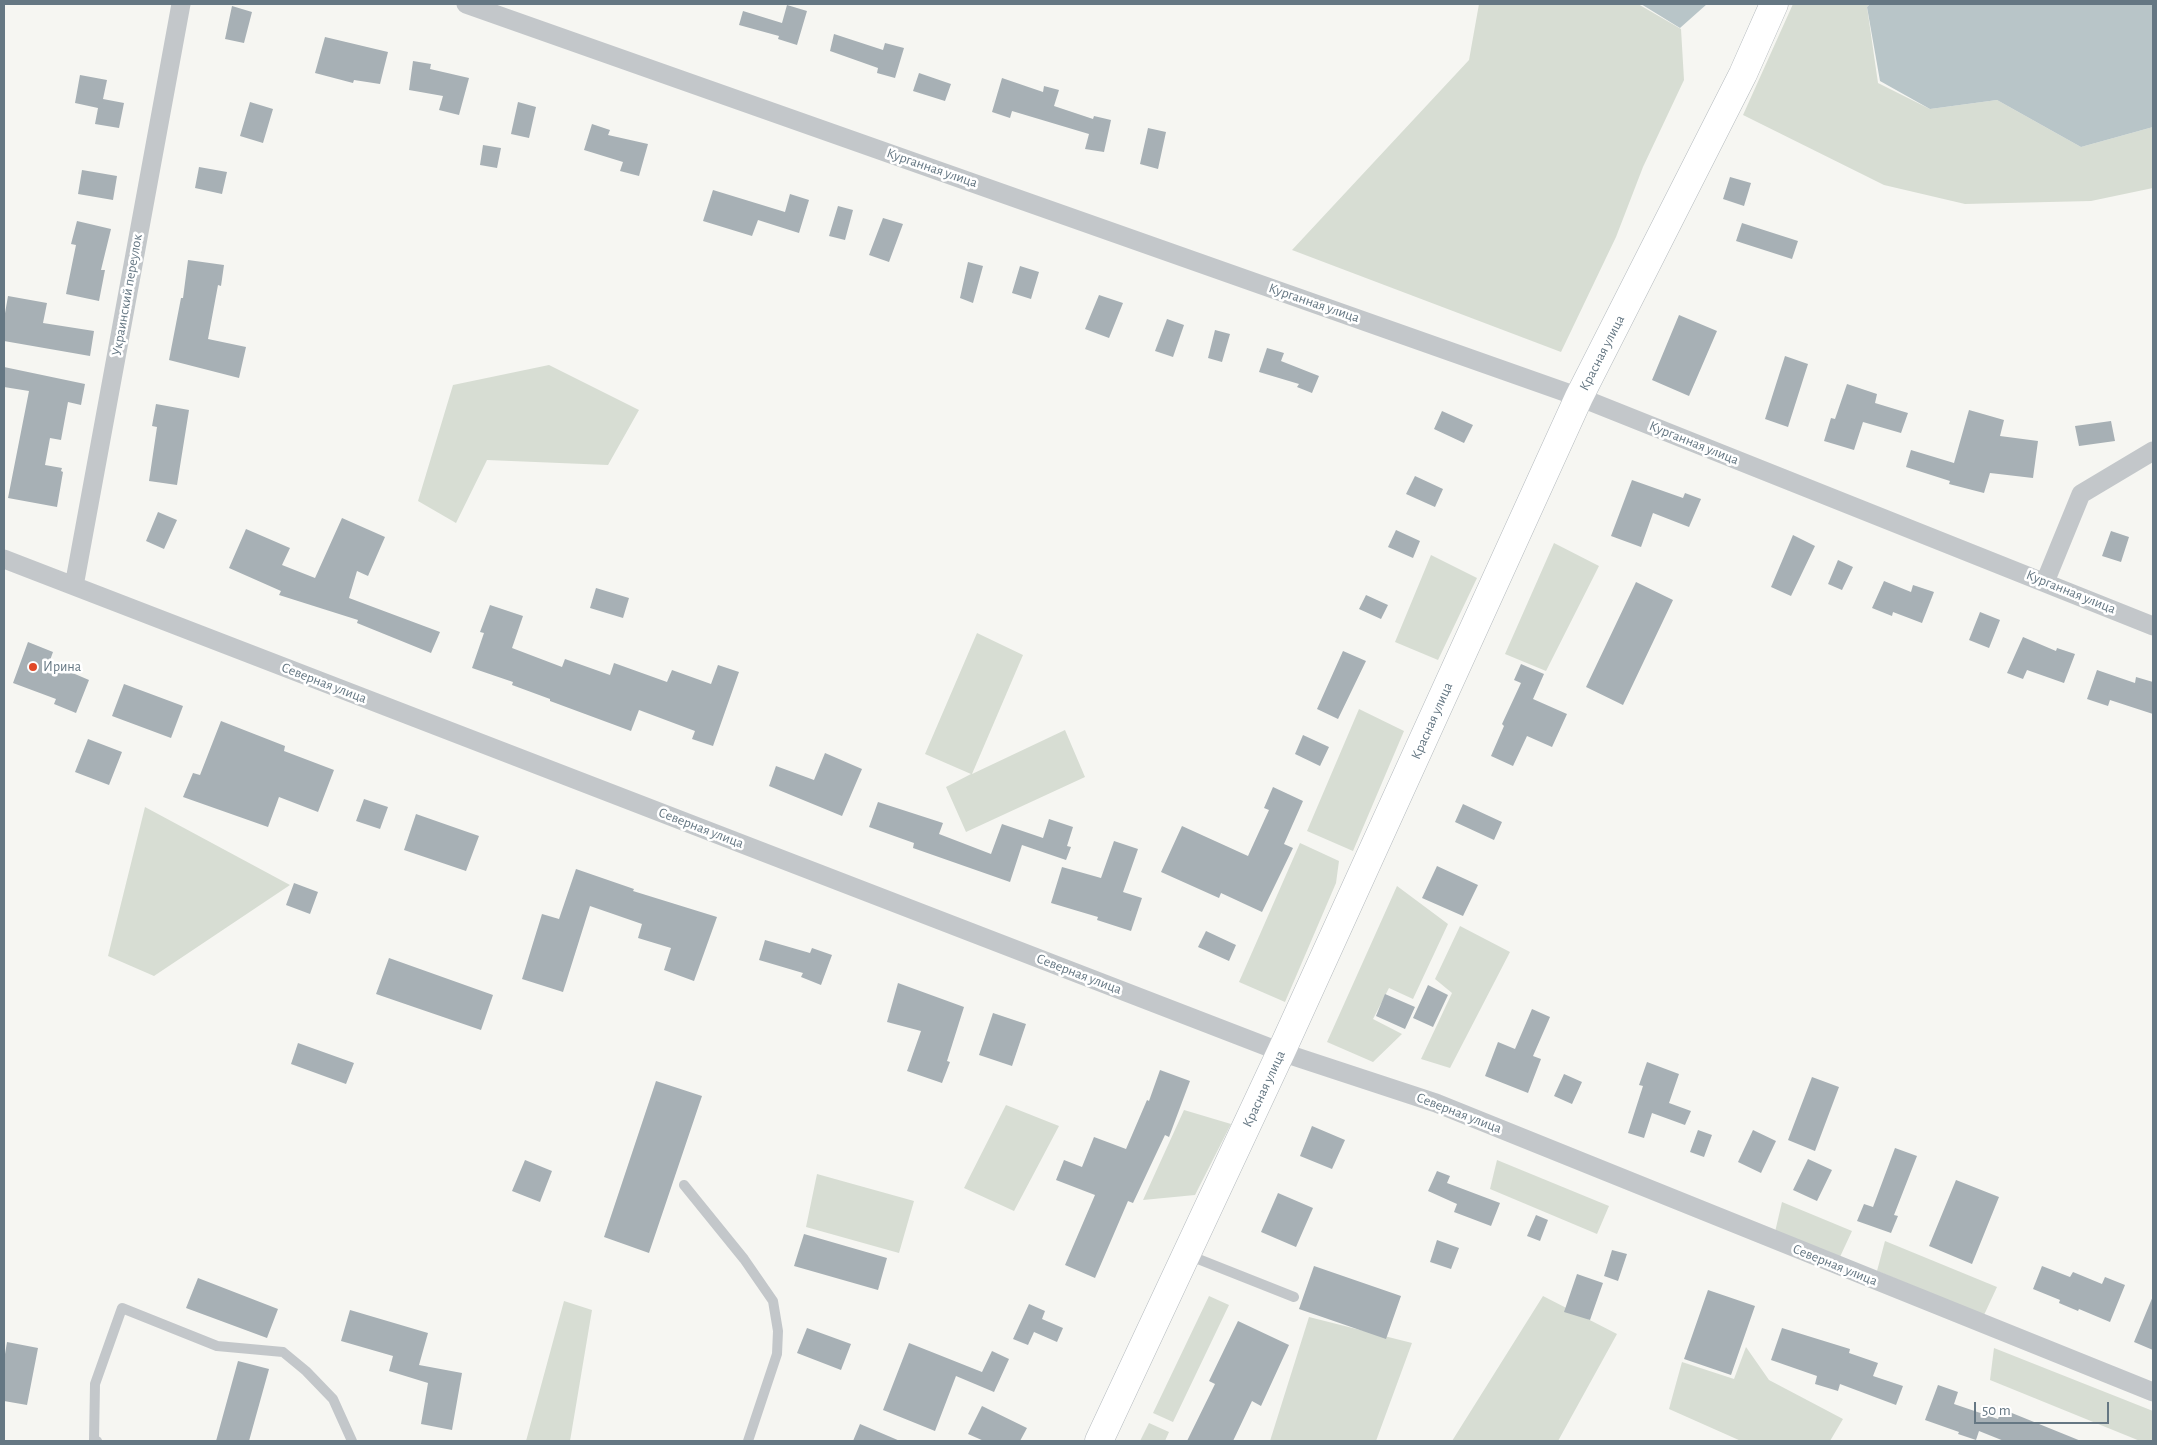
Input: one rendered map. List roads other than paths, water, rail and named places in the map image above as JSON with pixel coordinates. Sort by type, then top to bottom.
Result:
[{"type":"street","name":"Украинский переулок","points":[[74,586],[181,4]]},
{"type":"street","name":"Курганная улица","points":[[466,4],[1580,397],[2153,626]]},
{"type":"street","name":"Красная улица","points":[[1099,1441],[1281,1052],[1580,397],[1743,74],[1774,4]]},
{"type":"street","points":[[2045,582],[2081,494],[2153,451]]},
{"type":"street","name":"Северная улица","points":[[4,559],[1281,1052],[1436,1103],[2153,1392]]},
{"type":"lane","points":[[684,1185],[744,1258],[773,1302],[778,1331],[777,1354],[748,1441]]},
{"type":"lane","points":[[1186,1254],[1294,1298]]},
{"type":"lane","points":[[97,1441],[94,1440],[95,1384],[122,1308],[217,1346],[283,1352],[306,1371],[333,1399],[352,1441]]},
{"type":"place","name":"Ирина","points":[[33,667]]}]
